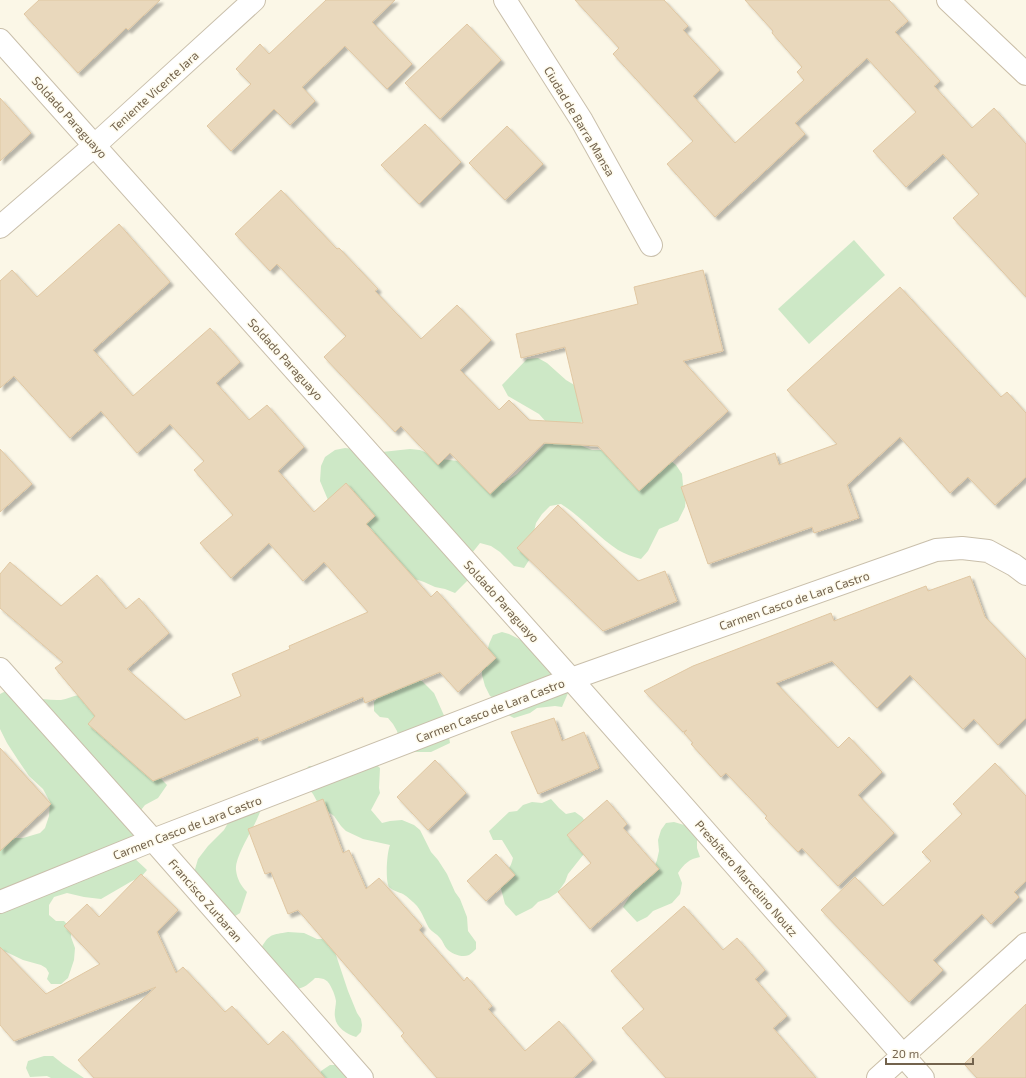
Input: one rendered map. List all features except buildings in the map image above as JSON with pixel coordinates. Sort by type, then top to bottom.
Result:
[{"type":"street","name":"Teniente Vicente Jara","points":[[0,227],[95,145],[254,0]]},
{"type":"street","name":"Ciudad de Barra Mansa","points":[[505,0],[582,121],[651,245]]},
{"type":"street","points":[[948,0],[1026,74]]},
{"type":"street","name":"Soldado Paraguayo","points":[[0,40],[571,679]]},
{"type":"street","name":"Carmen Casco de Lara Castro","points":[[0,902],[153,840],[571,679],[936,550],[962,548],[988,551],[1014,565],[1026,574]]},
{"type":"street","name":"Francisco Zurbaran","points":[[0,669],[153,840],[362,1078]]},
{"type":"street","name":"Presbítero Marcelino Noutz","points":[[571,679],[923,1078]]},
{"type":"street","points":[[878,1078],[1026,944]]},
{"type":"green space","points":[[854,240],[885,275],[809,344],[778,309]]},
{"type":"green space","points":[[538,358],[547,363],[566,380],[581,389],[585,419],[573,429],[575,439],[582,446],[592,450],[608,450],[667,458],[676,465],[682,474],[686,497],[685,507],[678,521],[659,529],[648,551],[641,559],[618,550],[561,504],[550,506],[536,523],[531,557],[524,568],[514,566],[500,552],[491,546],[480,543],[472,553],[470,578],[455,593],[409,577],[368,525],[328,500],[320,481],[321,466],[325,457],[335,450],[345,448],[382,452],[410,449],[420,450],[441,459],[458,461],[496,481],[504,483],[517,474],[547,442],[547,423],[539,414],[508,396],[502,385],[527,359]]},
{"type":"green space","points":[[502,632],[525,642],[559,674],[568,693],[562,707],[555,706],[537,708],[530,713],[514,718],[508,715],[500,701],[490,696],[482,675],[482,660],[487,653],[493,635]]},
{"type":"green space","points":[[410,671],[434,693],[446,720],[450,743],[431,752],[415,752],[399,739],[397,731],[388,718],[380,717],[374,711],[374,702],[384,690]]},
{"type":"green space","points":[[8,690],[48,700],[61,700],[79,695],[167,785],[158,798],[145,805],[141,810],[133,857],[147,870],[141,877],[101,899],[67,893],[54,897],[49,905],[49,915],[56,921],[64,921],[71,928],[71,937],[75,948],[74,960],[68,978],[61,984],[51,984],[47,979],[49,973],[46,968],[41,965],[23,960],[0,949],[0,832],[8,837],[16,838],[23,838],[40,833],[45,828],[49,816],[50,802],[43,789],[29,776],[18,760],[0,729],[0,694]]},
{"type":"green space","points":[[355,752],[367,757],[380,768],[380,793],[371,810],[382,823],[402,820],[414,825],[420,830],[431,852],[447,874],[455,892],[460,899],[467,917],[468,931],[476,942],[476,949],[469,955],[460,956],[449,951],[439,937],[429,928],[417,906],[405,895],[389,887],[387,866],[390,845],[363,839],[346,831],[334,816],[319,805],[305,784],[305,770],[309,766],[316,766],[343,758],[348,753]]},
{"type":"green space","points":[[551,799],[566,814],[575,812],[582,817],[588,825],[587,850],[568,874],[565,882],[558,892],[549,898],[538,902],[532,908],[516,916],[505,904],[500,878],[505,874],[513,858],[502,840],[493,840],[489,831],[509,812],[517,811],[523,805],[532,802],[542,803]]},
{"type":"green space","points":[[265,800],[237,860],[237,876],[241,885],[247,892],[240,913],[232,918],[193,876],[198,859],[208,846],[224,830],[236,809]]},
{"type":"green space","points":[[674,822],[691,827],[697,837],[697,848],[700,857],[687,862],[678,873],[682,883],[680,894],[672,903],[653,911],[647,917],[637,922],[623,907],[635,888],[654,868],[659,851],[658,840],[661,830],[666,823]]},
{"type":"green space","points":[[288,932],[304,933],[317,939],[323,939],[335,952],[348,991],[361,1019],[361,1032],[356,1037],[346,1032],[337,1024],[335,1015],[336,999],[328,982],[321,978],[315,978],[302,988],[296,989],[261,948],[269,937]]},
{"type":"green space","points":[[44,1056],[53,1056],[84,1078],[51,1078],[47,1076],[30,1077],[26,1068],[28,1061]]},
{"type":"green space","points":[[330,1065],[345,1065],[371,1078],[319,1078],[321,1071]]}]
